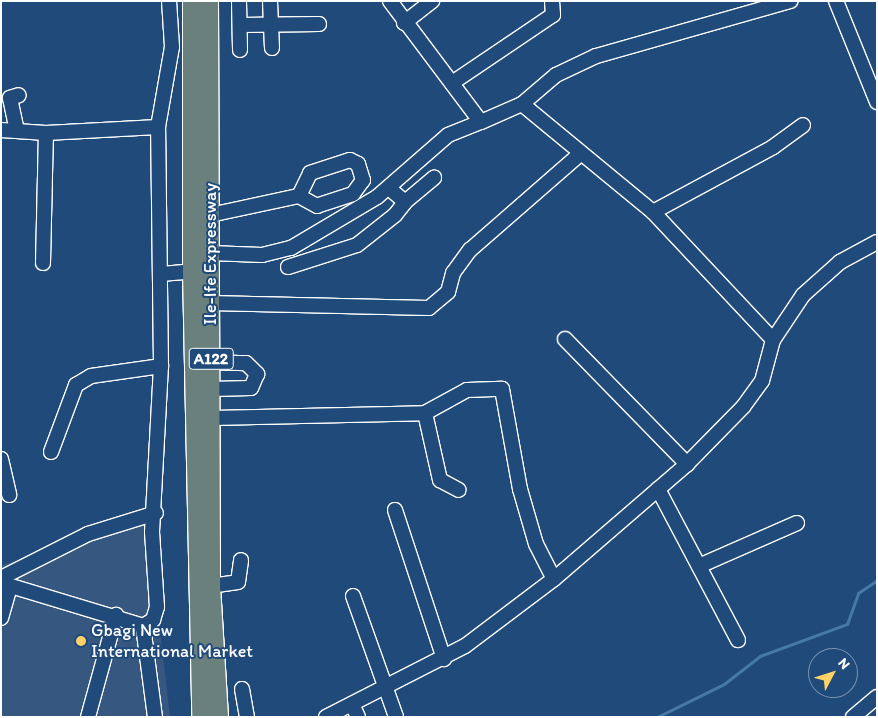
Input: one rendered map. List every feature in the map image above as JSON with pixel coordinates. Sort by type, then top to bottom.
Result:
[{"type":"highway","name":"Ile-Ife Expressway","points":[[193,1],[192,271],[202,717]]},
{"type":"highway","name":"Ile-Ife Expressway","points":[[208,1],[209,303],[212,418],[210,586],[218,717]]},
{"type":"street","points":[[143,626],[153,620],[157,607],[152,532],[156,512],[161,366],[158,127],[172,47],[169,1]]},
{"type":"street","points":[[239,1],[240,50]]},
{"type":"street","points":[[270,1],[272,48]]},
{"type":"street","points":[[390,1],[404,23],[452,83],[480,122]]},
{"type":"street","points":[[404,23],[432,1]]},
{"type":"street","points":[[452,83],[553,15],[552,1]]},
{"type":"street","points":[[210,253],[282,252],[388,188],[448,135],[522,104],[556,75],[596,56],[790,1]]},
{"type":"street","points":[[836,1],[873,74],[877,102]]},
{"type":"street","points":[[240,25],[319,24]]},
{"type":"street","points":[[17,131],[10,98],[19,94]]},
{"type":"street","points":[[522,104],[653,212],[774,340]]},
{"type":"street","points":[[653,212],[773,147],[803,125]]},
{"type":"street","points":[[1,130],[46,134],[158,127]]},
{"type":"street","points":[[43,263],[46,134]]},
{"type":"street","points":[[209,303],[429,308],[448,292],[454,273],[470,250],[581,153]]},
{"type":"street","points":[[288,267],[357,245],[434,178]]},
{"type":"street","points":[[388,188],[405,202]]},
{"type":"street","points":[[210,215],[299,196]]},
{"type":"street","points":[[326,717],[355,710],[382,689],[444,659],[518,610],[554,579],[687,464],[753,395],[774,340],[815,284],[840,262],[877,242]]},
{"type":"street","points":[[161,274],[192,271]]},
{"type":"street","points":[[565,339],[687,464]]},
{"type":"street","points":[[211,362],[246,363],[257,374],[251,388],[211,389]]},
{"type":"street","points":[[51,452],[76,385],[91,376],[161,366]]},
{"type":"street","points":[[212,418],[425,413],[467,390],[495,388],[506,395],[520,489],[536,544],[554,579]]},
{"type":"street","points":[[425,413],[440,480],[459,490]]},
{"type":"street","points":[[1,458],[9,495]]},
{"type":"street","points":[[658,489],[738,640]]},
{"type":"street","points":[[395,510],[444,659]]},
{"type":"street","points":[[4,582],[88,534],[156,512]]},
{"type":"street","points":[[700,566],[798,523]]},
{"type":"street","points":[[210,586],[238,582],[241,560]]},
{"type":"street","points":[[4,582],[116,615],[143,626]]},
{"type":"street","points":[[1,618],[4,582]]},
{"type":"street","points":[[353,596],[382,689],[396,717]]},
{"type":"street","points":[[88,717],[116,615]]},
{"type":"street","points":[[143,626],[155,717]]},
{"type":"street","points":[[242,689],[247,717]]},
{"type":"street","points":[[853,717],[877,697]]},
{"type":"shaded area","name":"Gbagi New International Market","points":[[148,524],[170,717],[1,717],[1,565]]},
{"type":"waterway","points":[[657,717],[724,684],[760,656],[847,624],[858,593],[877,580]]},
{"type":"place","name":"Gbagi New International Market","points":[[81,641]]}]
